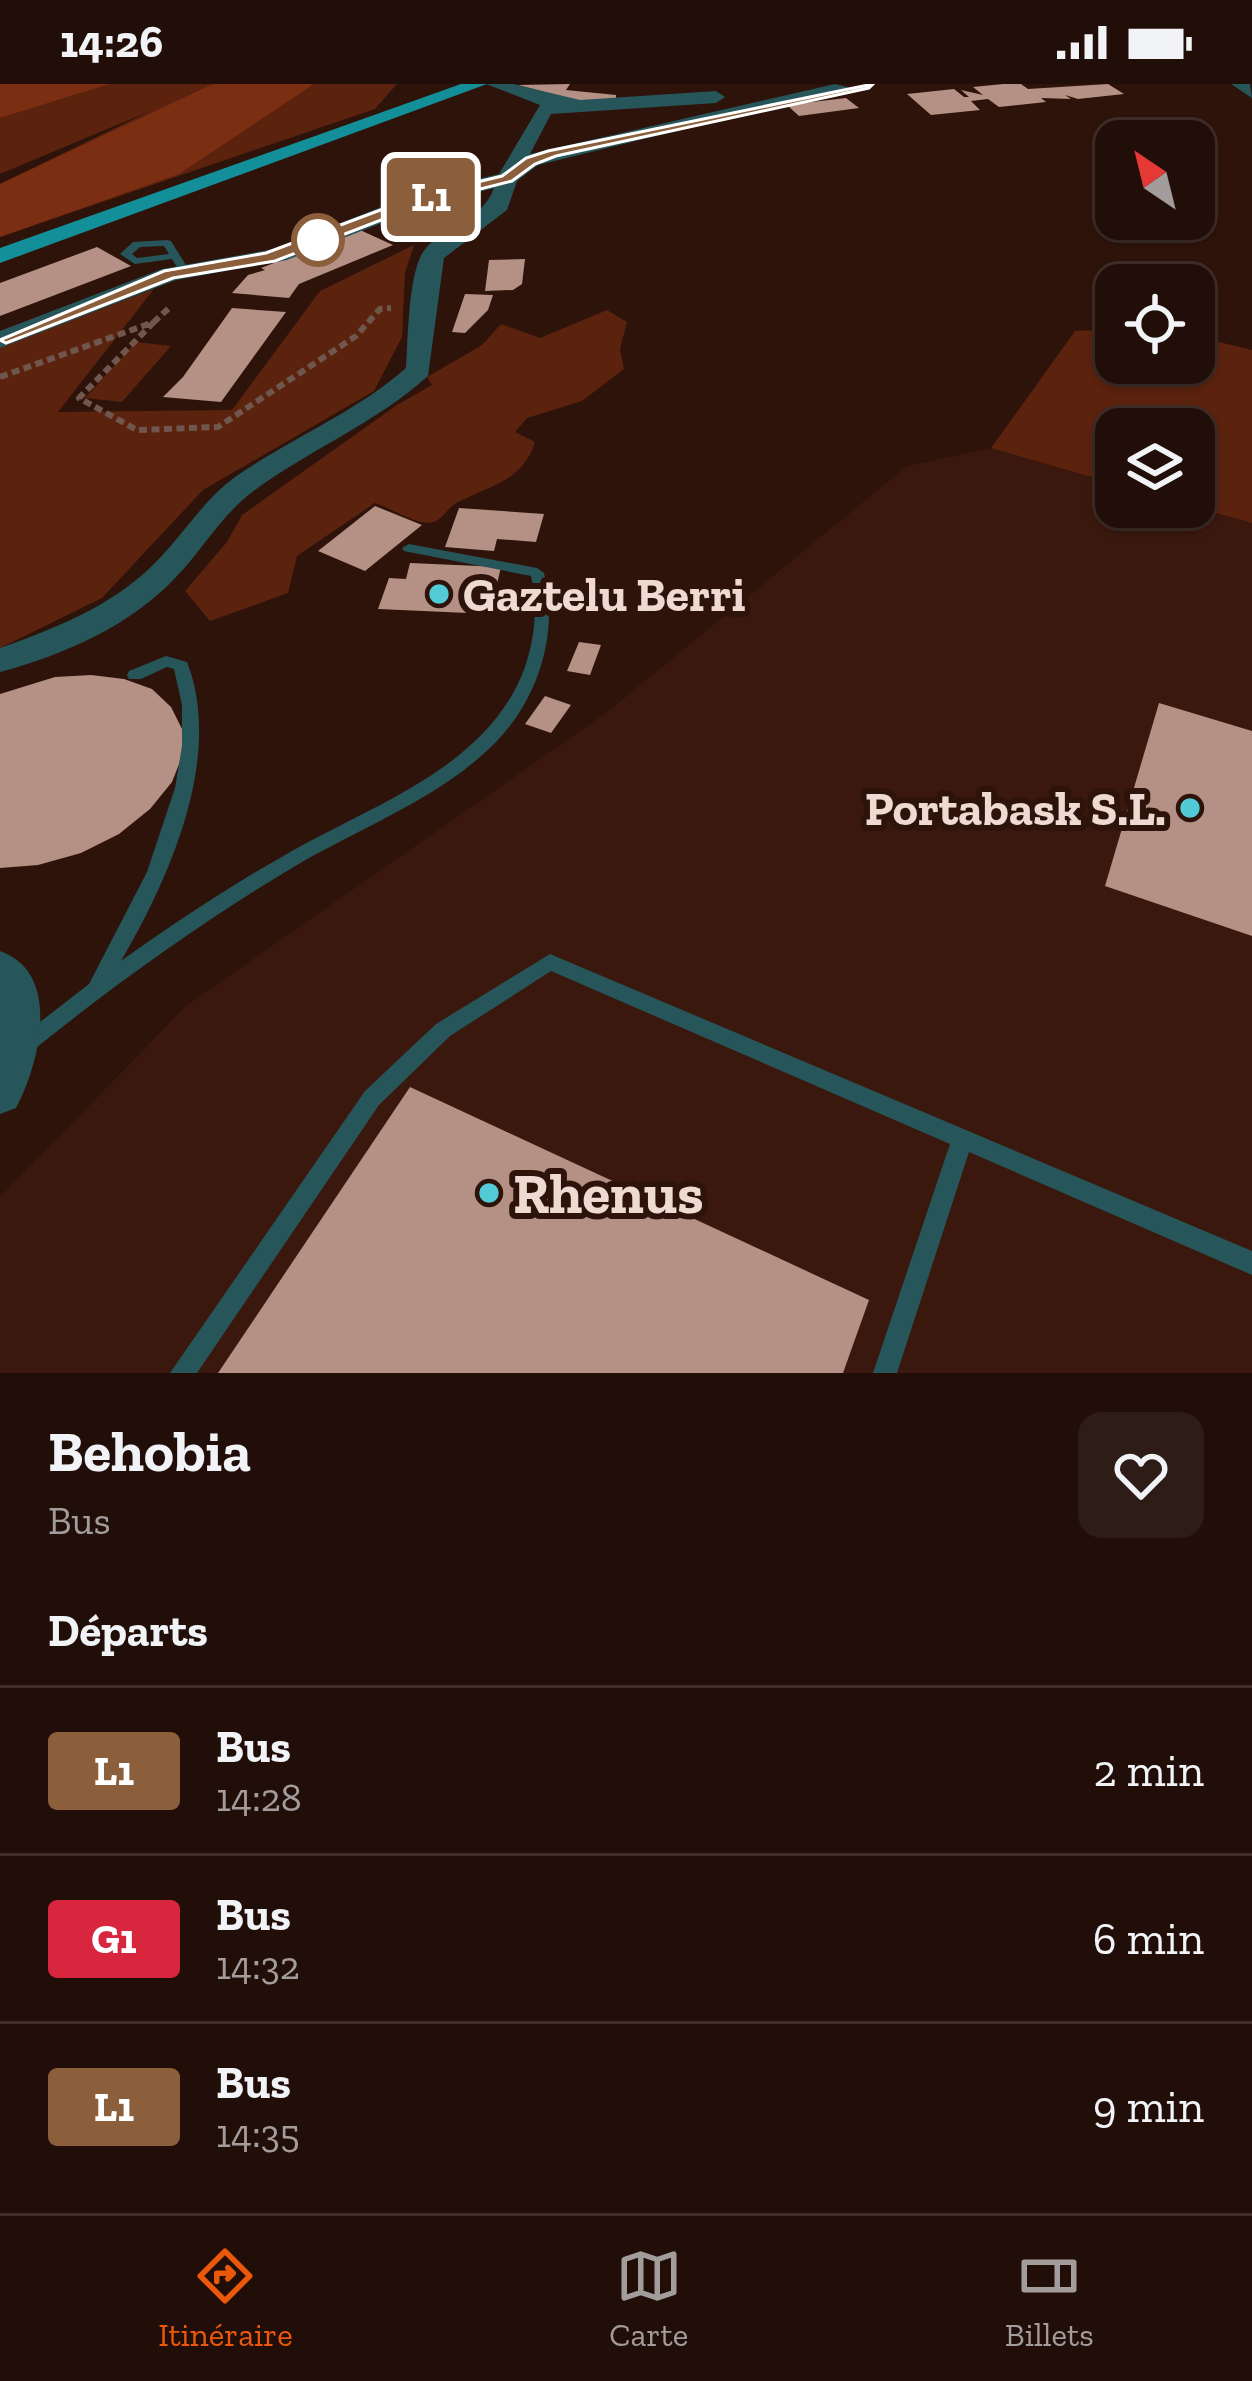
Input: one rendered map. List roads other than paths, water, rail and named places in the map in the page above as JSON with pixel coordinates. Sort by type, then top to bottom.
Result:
[{"type":"main road","points":[[216,180],[478,84]]},
{"type":"main road","points":[[0,256],[495,84]]},
{"type":"street","points":[[495,84],[562,105]]},
{"type":"street","points":[[0,340],[176,263],[270,257],[420,200],[507,178],[553,153],[870,84]]},
{"type":"street","points":[[1239,84],[1252,93]]},
{"type":"street","points":[[0,661],[68,638],[121,610],[164,572],[204,520],[242,486],[392,397],[418,370],[422,305],[436,248],[493,213],[544,110],[562,105],[842,88]]},
{"type":"street","points":[[0,969],[10,980],[19,1049],[0,1093]]},
{"type":"lane","points":[[19,1049],[94,988],[255,882],[459,763],[515,707],[533,672],[546,597],[537,573],[409,548]]},
{"type":"lane","points":[[94,988],[141,914],[180,804],[189,735],[181,666],[166,661],[135,675]]},
{"type":"lane","points":[[182,1373],[372,1098],[443,1030],[550,962],[1252,1263]]},
{"type":"lane","points":[[885,1373],[962,1139]]},
{"type":"place","name":"Gaztelu Berri","points":[[439,594]]},
{"type":"place","name":"Portabask S.L.","points":[[1190,808]]},
{"type":"place","name":"Rhenus","points":[[489,1193]]}]
